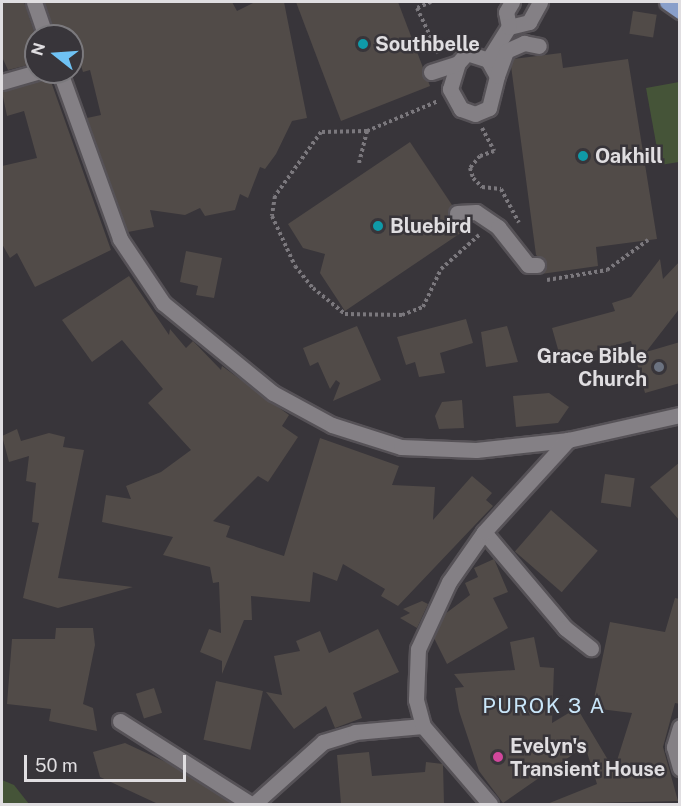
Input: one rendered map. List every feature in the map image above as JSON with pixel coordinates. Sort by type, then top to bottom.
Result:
[{"type":"main road","points":[[667,2],[680,11]]},
{"type":"street","points":[[34,2],[42,24]]},
{"type":"street","points":[[509,27],[506,12],[512,2]]},
{"type":"street","points":[[488,60],[509,27],[529,22],[540,2]]},
{"type":"street","points":[[497,76],[488,60],[467,53],[444,67],[454,101],[475,114],[489,108],[506,51],[524,43],[539,46]]},
{"type":"street","points":[[2,82],[24,76]]},
{"type":"street","points":[[64,84],[126,248],[164,303],[273,393],[332,425],[401,447],[476,450],[568,440],[680,415]]},
{"type":"street","points":[[457,213],[476,212],[498,227],[528,265],[537,265]]},
{"type":"street","points":[[490,804],[423,726],[416,700],[418,649],[449,582],[484,532],[568,440]]},
{"type":"street","points":[[484,532],[565,628],[591,648]]},
{"type":"street","points":[[120,721],[253,804],[322,742],[355,732],[423,726]]},
{"type":"street","points":[[680,727],[674,747],[680,768]]},
{"type":"path","points":[[431,2],[417,8],[444,67]]},
{"type":"path","points":[[454,101],[438,101],[367,131],[321,132],[275,196],[272,216],[295,266],[330,303],[345,314],[370,316],[423,307],[441,269],[477,236],[498,227]]},
{"type":"path","points":[[475,114],[494,151],[480,156],[470,168],[473,178],[482,187],[501,189],[521,232]]},
{"type":"path","points":[[359,164],[367,131]]},
{"type":"path","points":[[539,281],[608,270],[648,240]]},
{"type":"green space","points":[[679,82],[679,162],[660,165],[646,88]]},
{"type":"green space","points":[[2,780],[14,785],[29,804],[2,804]]},
{"type":"building","points":[[2,2],[24,2],[32,24],[24,24],[24,66],[8,70],[2,57]]},
{"type":"building","points":[[44,2],[232,2],[237,11],[255,2],[284,2],[307,118],[292,121],[276,154],[265,169],[260,167],[248,198],[240,194],[235,210],[205,216],[200,208],[185,215],[150,210],[154,227],[128,232],[87,118],[101,115],[90,70],[84,72],[84,24],[52,24]]},
{"type":"building","name":"Southbelle","points":[[296,2],[398,2],[430,86],[341,121]]},
{"type":"building","points":[[633,11],[657,15],[653,37],[629,34]]},
{"type":"building","name":"Oakhill","points":[[561,53],[563,68],[628,59],[657,239],[596,247],[598,266],[541,274],[547,264],[536,255],[511,66],[513,59]]},
{"type":"building","points":[[26,84],[52,84],[111,250],[35,287],[17,253],[10,258],[2,244],[2,166],[37,158],[24,111],[7,116],[2,92]]},
{"type":"building","name":"Bluebird","points":[[410,142],[452,205],[449,219],[468,228],[345,311],[320,273],[325,254],[303,248],[288,224]]},
{"type":"building","points":[[186,251],[222,258],[214,298],[196,295],[198,286],[180,282]]},
{"type":"building","points":[[660,259],[663,279],[680,261],[680,308],[646,352],[680,342],[680,383],[645,393],[631,341],[561,360],[552,328],[615,311],[612,303],[631,297]]},
{"type":"building","points":[[129,276],[169,335],[170,329],[186,348],[193,341],[221,370],[222,366],[289,415],[282,426],[298,437],[268,482],[258,476],[213,521],[230,526],[226,537],[284,556],[320,438],[399,466],[392,485],[435,487],[433,520],[472,476],[492,493],[486,500],[493,506],[398,606],[381,596],[385,589],[343,564],[337,581],[313,572],[310,602],[251,596],[252,620],[244,620],[222,674],[222,661],[200,652],[209,629],[221,633],[219,582],[213,583],[210,567],[163,555],[173,537],[102,522],[106,495],[131,499],[126,486],[161,472],[191,450],[148,403],[163,389],[122,340],[92,362],[62,320]]},
{"type":"building","points":[[466,319],[473,343],[440,353],[445,373],[419,377],[415,362],[406,365],[397,337]]},
{"type":"building","points":[[357,326],[381,380],[333,401],[340,383],[336,380],[330,389],[318,362],[310,366],[303,348]]},
{"type":"building","points":[[507,326],[518,362],[486,367],[481,332]]},
{"type":"building","points":[[549,393],[569,407],[558,423],[516,427],[513,396]]},
{"type":"building","points":[[462,400],[464,428],[439,429],[435,416],[442,402]]},
{"type":"building","points":[[17,429],[21,441],[49,433],[65,437],[63,447],[84,450],[58,578],[133,587],[58,608],[23,598],[39,523],[32,522],[36,483],[26,481],[29,456],[9,462],[2,436]]},
{"type":"building","points":[[680,462],[680,521],[650,487]]},
{"type":"building","points":[[605,474],[635,478],[631,507],[601,503]]},
{"type":"building","points":[[551,510],[598,551],[562,592],[515,552]]},
{"type":"building","points":[[494,559],[508,592],[493,598],[508,628],[447,664],[434,638],[445,614],[470,595],[465,583],[478,577],[474,568]]},
{"type":"building","points":[[675,598],[680,599],[680,704],[675,703],[663,747],[678,801],[547,804],[597,784],[585,746],[503,803],[479,771],[459,711],[455,688],[464,687],[454,674],[515,670],[510,642],[534,637],[540,667],[554,668],[552,723],[577,708],[614,770],[632,713],[592,708],[610,622],[665,632]]},
{"type":"building","points":[[422,601],[428,604],[417,628],[400,618],[410,613],[403,609]]},
{"type":"building","points":[[56,628],[93,628],[95,645],[83,704],[93,708],[97,731],[49,721],[51,709],[7,704],[12,639],[55,639]]},
{"type":"building","points":[[378,629],[399,672],[353,693],[362,718],[335,728],[326,706],[294,729],[266,692],[282,695],[274,656],[300,651],[296,641],[320,631],[329,653]]},
{"type":"building","points":[[216,681],[263,691],[250,750],[204,740]]},
{"type":"building","points":[[154,688],[162,713],[144,719],[136,694]]},
{"type":"building","points":[[125,743],[168,763],[233,804],[158,804],[100,777],[93,752]]},
{"type":"building","points":[[369,752],[372,776],[425,772],[426,762],[443,764],[444,804],[341,804],[337,755]]},
{"type":"place","name":"Southbelle","points":[[363,44]]},
{"type":"place","name":"Oakhill","points":[[583,156]]},
{"type":"place","name":"Bluebird","points":[[378,226]]},
{"type":"place","name":"Grace Bible Church","points":[[659,367]]},
{"type":"place","name":"Evelyn's Transient House","points":[[498,757]]},
{"type":"district","name":"PUROK 3 A","points":[[544,706]]}]
